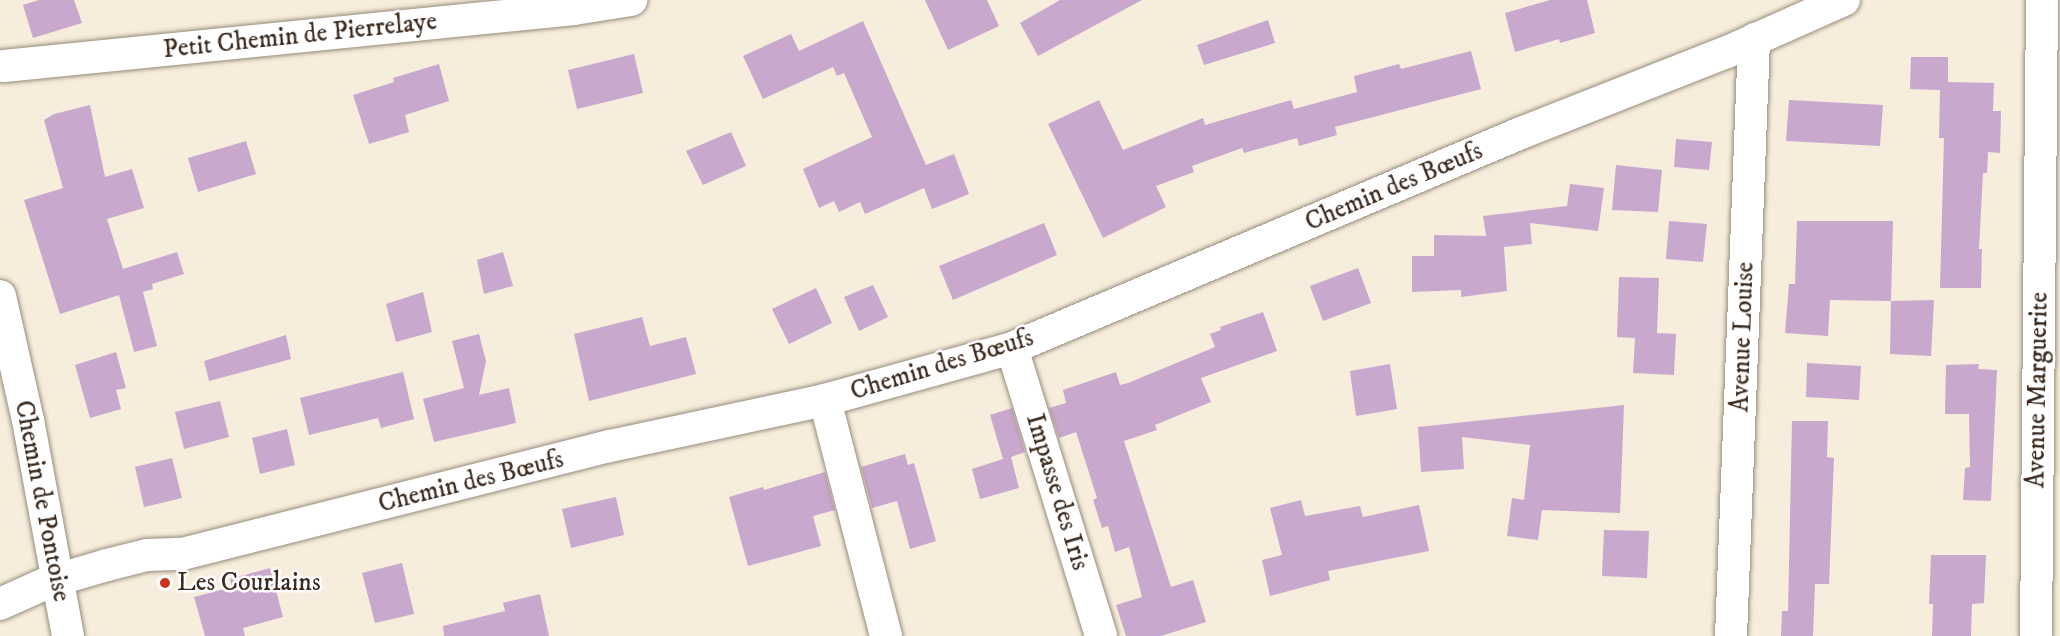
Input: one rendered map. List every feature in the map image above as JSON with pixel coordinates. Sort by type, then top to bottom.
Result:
[{"type":"street","name":"Petit Chemin de Pierrelaye","points":[[4,66],[574,9],[631,0]]},
{"type":"street","name":"Chemin des Bœufs","points":[[58,590],[151,569],[182,554],[610,446],[825,400],[1012,348],[1521,132],[1716,56],[1844,0]]},
{"type":"street","name":"Avenue Marguerite","points":[[2036,636],[2042,0]]},
{"type":"street","name":"Avenue Louise","points":[[1731,636],[1754,39]]},
{"type":"street","name":"Chemin de Pontoise","points":[[0,296],[28,420],[68,636]]},
{"type":"street","name":"Impasse des Iris","points":[[1012,348],[1101,636]]},
{"type":"street","points":[[825,400],[886,636]]},
{"type":"street","points":[[0,604],[58,590]]},
{"type":"street","points":[[0,622],[58,590]]},
{"type":"building","points":[[39,0],[74,0],[82,23],[33,38],[23,5]]},
{"type":"building","points":[[925,0],[987,0],[999,26],[948,50]]},
{"type":"building","points":[[1060,0],[1142,0],[1038,56],[1020,23]]},
{"type":"building","points":[[1550,0],[1587,0],[1595,33],[1560,43],[1559,39],[1515,52],[1505,13]]},
{"type":"building","points":[[1268,20],[1275,43],[1204,65],[1197,45]]},
{"type":"building","points":[[863,21],[926,165],[954,154],[969,194],[932,209],[924,188],[865,214],[860,202],[839,212],[834,201],[819,208],[803,169],[872,137],[844,73],[837,76],[833,67],[763,99],[743,56],[791,34],[799,51]]},
{"type":"building","points":[[1471,51],[1481,89],[1335,127],[1337,135],[1299,146],[1297,138],[1244,153],[1242,148],[1192,166],[1194,172],[1156,186],[1166,207],[1103,238],[1048,124],[1099,100],[1123,150],[1203,118],[1205,125],[1291,100],[1294,109],[1357,92],[1354,76],[1399,64],[1401,69]]},
{"type":"building","points":[[634,54],[643,93],[577,109],[568,70]]},
{"type":"building","points":[[1911,57],[1948,57],[1948,82],[1994,83],[1993,111],[2001,111],[2000,153],[1988,152],[1987,173],[1983,173],[1979,249],[1982,249],[1981,288],[1940,288],[1944,138],[1939,138],[1940,90],[1910,89]]},
{"type":"building","points":[[439,64],[449,101],[405,115],[409,132],[369,144],[353,95],[394,82],[393,78]]},
{"type":"building","points":[[1789,100],[1883,105],[1880,146],[1786,141]]},
{"type":"building","points":[[90,105],[105,177],[132,169],[144,208],[107,219],[123,269],[177,252],[184,274],[152,284],[153,289],[143,292],[157,346],[134,352],[119,295],[60,314],[24,200],[63,188],[44,120],[54,114]]},
{"type":"building","points":[[731,132],[746,166],[703,185],[686,151]]},
{"type":"building","points":[[1676,139],[1712,142],[1709,170],[1674,167]]},
{"type":"building","points":[[246,141],[256,174],[198,192],[188,158]]},
{"type":"building","points":[[1616,165],[1662,170],[1658,212],[1612,210]]},
{"type":"building","points":[[1570,184],[1604,188],[1598,231],[1530,223],[1532,244],[1504,247],[1507,291],[1461,297],[1461,290],[1412,292],[1412,256],[1434,256],[1434,235],[1486,236],[1483,216],[1567,206]]},
{"type":"building","points":[[1669,221],[1707,224],[1703,262],[1666,259]]},
{"type":"building","points":[[1797,221],[1893,221],[1891,301],[1830,300],[1828,336],[1785,333],[1789,284],[1795,284]]},
{"type":"building","points":[[1044,223],[1057,255],[953,300],[939,266]]},
{"type":"building","points":[[503,252],[513,286],[484,294],[477,260]]},
{"type":"building","points":[[1358,268],[1371,303],[1323,321],[1310,286]]},
{"type":"building","points":[[1619,277],[1659,278],[1657,333],[1676,334],[1674,375],[1633,373],[1635,338],[1617,337]]},
{"type":"building","points":[[873,285],[888,317],[859,331],[844,297]]},
{"type":"building","points":[[816,288],[832,323],[789,344],[772,309]]},
{"type":"building","points":[[423,292],[432,332],[396,342],[386,304]]},
{"type":"building","points":[[1934,300],[1931,356],[1890,354],[1891,301]]},
{"type":"building","points":[[1263,312],[1277,351],[1201,378],[1211,402],[1155,425],[1157,430],[1124,441],[1171,587],[1193,580],[1206,622],[1161,636],[1126,636],[1116,605],[1142,597],[1129,547],[1115,552],[1108,526],[1102,528],[1093,500],[1097,498],[1076,432],[1059,438],[1049,408],[1066,403],[1063,390],[1116,372],[1120,385],[1128,383],[1215,347],[1210,334],[1221,330],[1220,327]]},
{"type":"building","points":[[642,317],[650,346],[686,337],[696,374],[589,401],[574,334]]},
{"type":"building","points":[[479,334],[486,361],[479,395],[509,388],[516,423],[434,442],[423,399],[464,388],[452,341]]},
{"type":"building","points":[[286,335],[291,359],[209,381],[204,361]]},
{"type":"building","points":[[116,352],[126,388],[116,390],[121,409],[90,418],[75,365]]},
{"type":"building","points":[[1807,363],[1861,366],[1859,400],[1806,397]]},
{"type":"building","points":[[1390,364],[1397,409],[1356,416],[1350,371]]},
{"type":"building","points":[[1979,364],[1978,369],[1997,370],[1991,501],[1963,500],[1965,468],[1970,467],[1969,414],[1945,414],[1946,365]]},
{"type":"building","points":[[403,372],[414,419],[381,428],[378,418],[309,435],[300,398]]},
{"type":"building","points":[[220,401],[229,437],[184,449],[175,412]]},
{"type":"building","points":[[1624,405],[1620,513],[1542,510],[1538,540],[1507,536],[1512,498],[1524,500],[1530,445],[1462,437],[1464,469],[1421,472],[1418,427]]},
{"type":"building","points":[[1012,408],[1025,452],[1011,457],[1019,488],[980,499],[972,469],[1003,459],[990,415]]},
{"type":"building","points":[[1792,421],[1828,421],[1827,457],[1834,458],[1829,584],[1815,584],[1813,636],[1781,636],[1782,611],[1788,611]]},
{"type":"building","points":[[287,429],[295,465],[260,474],[252,438]]},
{"type":"building","points":[[905,454],[908,465],[914,463],[936,541],[910,549],[897,501],[872,508],[861,467]]},
{"type":"building","points":[[172,458],[182,498],[144,507],[135,467]]},
{"type":"building","points":[[825,472],[835,510],[813,516],[821,546],[748,566],[729,497],[763,487],[764,490]]},
{"type":"building","points":[[616,497],[624,535],[571,548],[562,509]]},
{"type":"building","points":[[1301,500],[1305,516],[1360,506],[1363,517],[1419,505],[1429,551],[1328,571],[1330,580],[1270,596],[1262,560],[1282,555],[1270,508]]},
{"type":"building","points":[[1604,530],[1649,531],[1647,578],[1602,576]]},
{"type":"building","points":[[1931,555],[1986,555],[1984,603],[1972,604],[1971,636],[1932,636],[1933,604],[1929,604]]},
{"type":"building","points":[[402,563],[414,614],[375,623],[362,573]]},
{"type":"building","points":[[270,568],[283,617],[243,628],[245,636],[205,636],[194,597],[232,587],[230,579]]},
{"type":"building","points":[[540,594],[549,636],[444,636],[443,626],[505,611],[503,603]]},
{"type":"place","name":"Les Courlains","points":[[165,583]]}]
